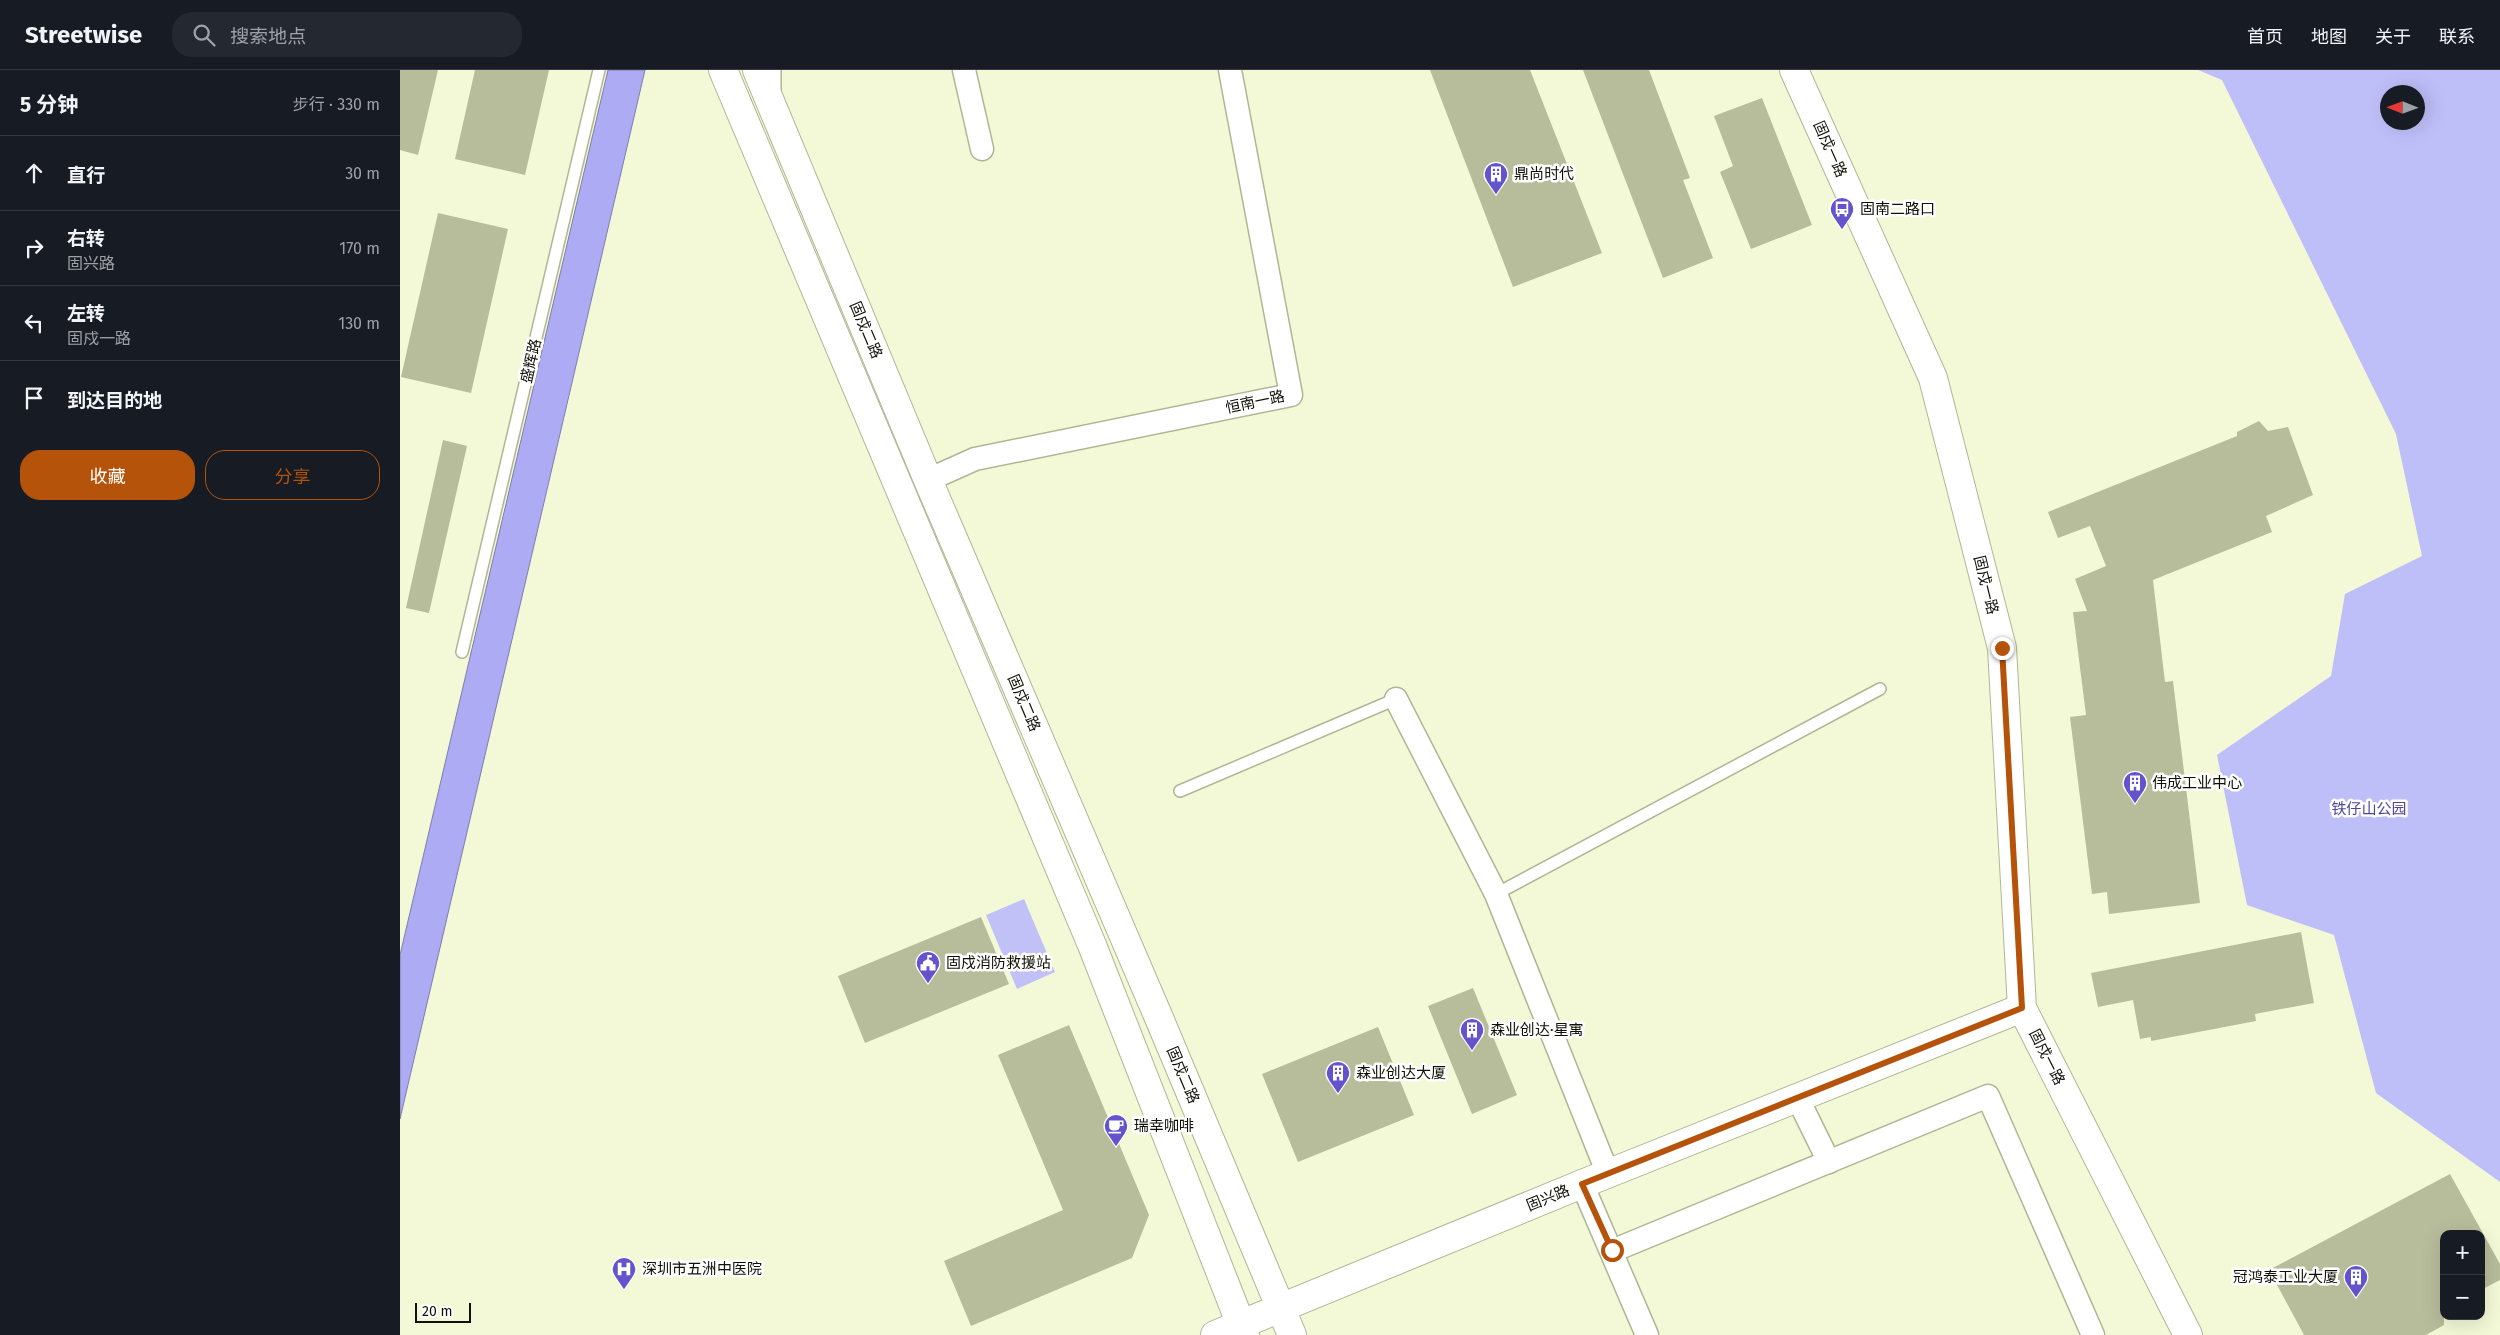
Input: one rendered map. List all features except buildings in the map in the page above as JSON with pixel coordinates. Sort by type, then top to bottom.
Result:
[{"type":"street","name":"固戍二路","points":[[723,70],[1092,945],[1242,1330]]},
{"type":"street","name":"固戍二路","points":[[757,70],[928,480],[1292,1335]]},
{"type":"street","points":[[964,70],[982,149]]},
{"type":"street","name":"恒南一路","points":[[928,480],[975,459],[1291,395],[1230,70]]},
{"type":"street","name":"固戍一路","points":[[1792,71],[1933,378],[2002,648],[2022,1008],[2188,1335]]},
{"type":"street","points":[[1396,699],[1496,894],[1608,1174]]},
{"type":"street","name":"固兴路","points":[[1215,1335],[1242,1330],[1281,1308],[1582,1184],[2022,1008]]},
{"type":"street","points":[[1612,1250],[1988,1096],[2094,1335]]},
{"type":"street","points":[[1797,1097],[1829,1162]]},
{"type":"street","points":[[1582,1184],[1647,1335]]},
{"type":"lane","name":"盛辉路","points":[[462,652],[599,70]]},
{"type":"lane","points":[[776,70],[775,99],[781,128]]},
{"type":"lane","points":[[1496,894],[1880,689]]},
{"type":"lane","points":[[1180,791],[1396,699]]},
{"type":"shaded area","points":[[608,70],[645,70],[400,1119],[400,955]]},
{"type":"shaded area","points":[[1024,899],[1055,972],[1017,989],[986,915]]},
{"type":"green space","name":"铁仔山公园","points":[[2198,70],[2500,70],[2500,1182],[2376,1093],[2334,935],[2247,905],[2217,755],[2331,676],[2345,594],[2422,556],[2396,434],[2222,80]]},
{"type":"place","name":"鼎尚时代","points":[[1496,195]]},
{"type":"place","name":"固南二路口","points":[[1842,230]]},
{"type":"place","name":"伟成工业中心","points":[[2135,804]]},
{"type":"place","name":"固戍消防救援站","points":[[928,984]]},
{"type":"place","name":"森业创达·星寓","points":[[1472,1051]]},
{"type":"place","name":"森业创达大厦","points":[[1338,1094]]},
{"type":"place","name":"瑞幸咖啡","points":[[1116,1147]]},
{"type":"place","name":"深圳市五洲中医院","points":[[624,1290]]},
{"type":"place","name":"冠鸿泰工业大厦","points":[[2356,1298]]},
{"type":"route","points":[[1612,1250],[1582,1184],[2022,1008],[2002,648]]}]
